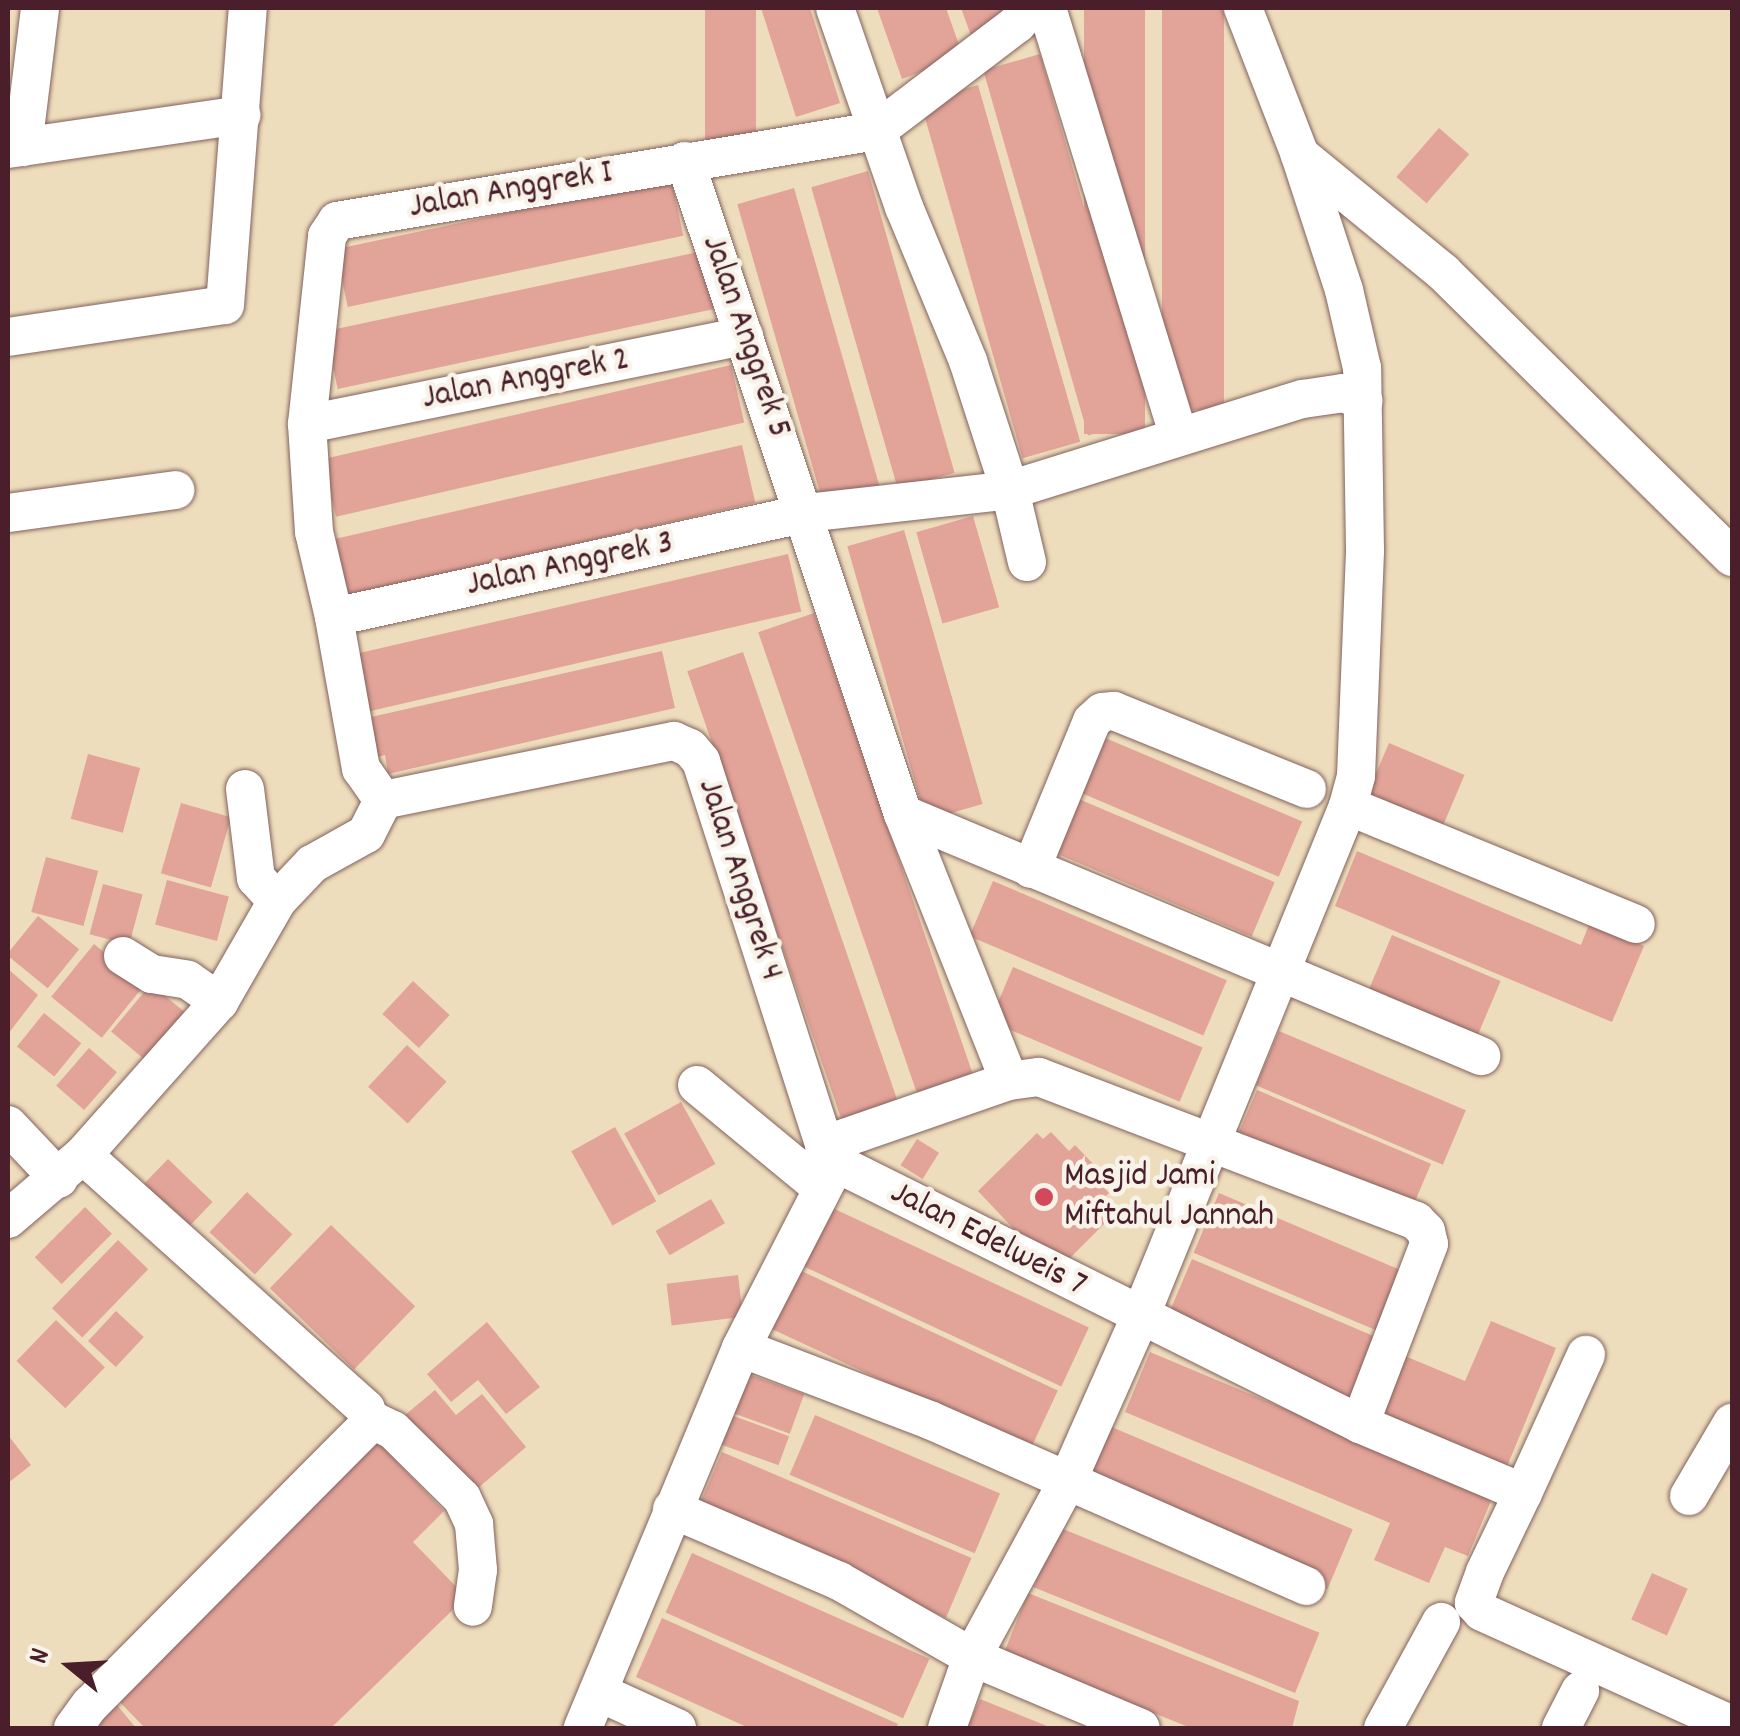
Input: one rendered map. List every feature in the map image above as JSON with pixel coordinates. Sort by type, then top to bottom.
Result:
[{"type":"street","points":[[40,8],[15,148],[242,115]]},
{"type":"street","points":[[8,336],[225,305],[248,8]]},
{"type":"street","points":[[835,8],[876,131],[968,361],[1010,490],[1028,562]]},
{"type":"street","points":[[876,131],[1017,24],[1032,8]]},
{"type":"street","points":[[1047,8],[1178,436]]},
{"type":"street","points":[[947,1728],[972,1657],[1067,1482],[1140,1316],[1282,974],[1348,806],[1356,776],[1364,584],[1362,368],[1344,290],[1300,155],[1243,8]]},
{"type":"street","name":"Jalan Anggrek I","points":[[308,424],[327,236],[337,221],[876,131]]},
{"type":"street","points":[[1300,155],[1443,272],[1732,557]]},
{"type":"street","name":"Jalan Anggrek 5","points":[[685,161],[904,814],[1009,1081]]},
{"type":"street","name":"Jalan Anggrek 2","points":[[308,424],[744,336]]},
{"type":"street","name":"Jalan Anggrek 3","points":[[334,617],[806,513],[1010,490],[1303,400],[1343,393],[1364,401]]},
{"type":"street","points":[[8,1219],[71,1167],[219,1002],[277,901],[312,864],[366,834],[382,800],[361,770],[334,617],[314,532],[308,424]]},
{"type":"street","points":[[8,513],[176,490]]},
{"type":"street","points":[[1031,869],[1092,721],[1102,712],[1114,710],[1307,789]]},
{"type":"street","name":"Jalan Anggrek 4","points":[[382,800],[674,741],[690,748],[701,761],[827,1165]]},
{"type":"street","points":[[245,789],[256,878],[277,901]]},
{"type":"street","points":[[1348,806],[1636,924]]},
{"type":"street","points":[[904,814],[1481,1056]]},
{"type":"street","points":[[124,956],[152,974],[188,980],[219,1002]]},
{"type":"street","points":[[583,1728],[741,1348],[827,1165],[1009,1081],[1039,1078],[1416,1221],[1426,1232],[1428,1244],[1360,1424]]},
{"type":"street","name":"Jalan Edelweis 7","points":[[697,1085],[827,1165],[1360,1424],[1523,1493]]},
{"type":"street","points":[[8,1126],[71,1167],[366,1408],[368,1418],[365,1428],[90,1705],[76,1728]]},
{"type":"street","points":[[741,1348],[932,1421],[1306,1586]]},
{"type":"street","points":[[1586,1354],[1474,1603],[1482,1612],[1732,1725]]},
{"type":"street","points":[[368,1418],[393,1430],[462,1498],[474,1524],[478,1570],[472,1607]]},
{"type":"street","points":[[1689,1496],[1732,1423]]},
{"type":"street","points":[[672,1510],[839,1581],[972,1657],[1141,1728]]},
{"type":"street","points":[[1383,1728],[1441,1622]]},
{"type":"street","points":[[1561,1728],[1580,1690]]},
{"type":"street","points":[[598,1692],[678,1728]]},
{"type":"building","points":[[705,8],[756,8],[756,156],[705,156]]},
{"type":"building","points":[[761,8],[810,8],[840,103],[796,117]]},
{"type":"building","points":[[877,8],[946,8],[963,56],[902,79]]},
{"type":"building","points":[[961,8],[1022,8],[973,41]]},
{"type":"building","points":[[1084,8],[1145,8],[1145,434],[1084,434]]},
{"type":"building","points":[[1162,8],[1224,8],[1224,410],[1162,410]]},
{"type":"building","points":[[1040,54],[1145,419],[1088,436],[983,70]]},
{"type":"building","points":[[978,85],[1080,442],[1023,458],[920,102]]},
{"type":"building","points":[[1439,128],[1469,154],[1427,203],[1396,177]]},
{"type":"building","points":[[868,171],[955,473],[898,489],[811,187]]},
{"type":"building","points":[[671,178],[683,236],[348,307],[335,249]]},
{"type":"building","points":[[794,188],[881,491],[824,507],[737,204]]},
{"type":"building","points":[[703,251],[715,309],[338,389],[325,331]]},
{"type":"building","points":[[731,365],[744,422],[336,517],[323,459]]},
{"type":"building","points":[[742,445],[755,502],[347,597],[334,539]]},
{"type":"building","points":[[973,516],[999,607],[942,624],[916,532]]},
{"type":"building","points":[[904,530],[983,804],[926,820],[847,546]]},
{"type":"building","points":[[788,554],[801,611],[360,713],[347,656]]},
{"type":"building","points":[[814,613],[976,1084],[920,1103],[758,632]]},
{"type":"building","points":[[662,651],[675,708],[388,774],[385,755],[368,759],[358,720]]},
{"type":"building","points":[[743,652],[899,1104],[843,1123],[687,671]]},
{"type":"building","points":[[1096,734],[1302,822],[1279,877],[1073,789]]},
{"type":"building","points":[[1389,743],[1464,775],[1441,830],[1366,798]]},
{"type":"building","points":[[88,754],[140,768],[123,833],[71,819]]},
{"type":"building","points":[[1074,797],[1275,882],[1252,936],[1051,851]]},
{"type":"building","points":[[181,803],[231,817],[211,888],[161,873]]},
{"type":"building","points":[[1357,851],[1581,945],[1590,922],[1644,946],[1612,1022],[1335,906]]},
{"type":"building","points":[[46,857],[98,871],[83,926],[31,912]]},
{"type":"building","points":[[167,880],[229,897],[217,941],[155,924]]},
{"type":"building","points":[[993,881],[1227,980],[1203,1035],[970,936]]},
{"type":"building","points":[[103,884],[143,895],[129,945],[90,934]]},
{"type":"building","points":[[38,916],[79,949],[48,988],[8,956]]},
{"type":"building","points":[[1392,935],[1501,981],[1478,1035],[1369,989]]},
{"type":"building","points":[[94,944],[145,985],[102,1038],[51,997]]},
{"type":"building","points":[[1013,967],[1203,1047],[1180,1102],[990,1021]]},
{"type":"building","points":[[8,969],[38,995],[8,1034]]},
{"type":"building","points":[[413,981],[450,1015],[419,1048],[382,1014]]},
{"type":"building","points":[[151,984],[193,1019],[153,1067],[111,1031]]},
{"type":"building","points":[[44,1013],[81,1043],[54,1077],[17,1046]]},
{"type":"building","points":[[1279,1031],[1466,1110],[1443,1165],[1256,1085]]},
{"type":"building","points":[[407,1045],[446,1082],[408,1124],[368,1087]]},
{"type":"building","points":[[89,1048],[117,1072],[84,1110],[56,1086]]},
{"type":"building","points":[[1257,1090],[1431,1164],[1408,1219],[1234,1145]]},
{"type":"building","points":[[681,1102],[715,1164],[659,1196],[624,1134]]},
{"type":"building","points":[[615,1127],[656,1201],[612,1226],[571,1151]]},
{"type":"building","name":"Masjid Jami Miftahul Jannah","points":[[1051,1132],[1069,1151],[1075,1145],[1099,1170],[1093,1176],[1109,1193],[1101,1201],[1114,1214],[1063,1265],[1042,1259],[978,1191],[1037,1133],[1043,1139]]},
{"type":"building","points":[[917,1139],[939,1153],[923,1179],[901,1165]]},
{"type":"building","points":[[168,1159],[213,1202],[180,1236],[135,1193]]},
{"type":"building","points":[[247,1192],[292,1234],[255,1275],[209,1232]]},
{"type":"building","points":[[1219,1193],[1415,1276],[1390,1336],[1194,1253]]},
{"type":"building","points":[[711,1199],[725,1223],[670,1255],[656,1231]]},
{"type":"building","points":[[826,1205],[1089,1328],[1061,1386],[799,1264]]},
{"type":"building","points":[[85,1207],[112,1234],[62,1284],[35,1257]]},
{"type":"building","points":[[331,1225],[415,1306],[354,1370],[270,1288]]},
{"type":"building","points":[[118,1240],[148,1269],[82,1338],[52,1308]]},
{"type":"building","points":[[1192,1259],[1385,1341],[1360,1401],[1167,1319]]},
{"type":"building","points":[[795,1268],[1058,1391],[1030,1449],[768,1327]]},
{"type":"building","points":[[738,1275],[743,1317],[672,1325],[667,1284]]},
{"type":"building","points":[[116,1311],[144,1337],[116,1367],[88,1341]]},
{"type":"building","points":[[56,1320],[105,1367],[65,1408],[16,1361]]},
{"type":"building","points":[[1491,1321],[1556,1348],[1506,1469],[1375,1414],[1400,1354],[1465,1381]]},
{"type":"building","points":[[487,1322],[540,1387],[506,1414],[478,1380],[451,1402],[427,1374]]},
{"type":"building","points":[[1150,1352],[1493,1496],[1468,1556],[1445,1547],[1429,1583],[1374,1560],[1390,1523],[1125,1412]]},
{"type":"building","points":[[743,1372],[804,1394],[790,1434],[729,1411]]},
{"type":"building","points":[[435,1390],[456,1415],[482,1394],[526,1447],[471,1494],[405,1415]]},
{"type":"building","points":[[728,1414],[789,1436],[778,1465],[717,1443]]},
{"type":"building","points":[[815,1415],[1000,1494],[975,1553],[790,1475]]},
{"type":"building","points":[[1107,1425],[1353,1529],[1327,1589],[1082,1485]]},
{"type":"building","points":[[8,1435],[31,1465],[8,1483]]},
{"type":"building","points":[[375,1439],[444,1511],[413,1542],[466,1597],[331,1728],[145,1728],[113,1695]]},
{"type":"building","points":[[722,1452],[971,1558],[946,1618],[697,1512]]},
{"type":"building","points":[[1058,1527],[1319,1633],[1295,1693],[1034,1587]]},
{"type":"building","points":[[692,1553],[930,1659],[903,1718],[666,1612]]},
{"type":"building","points":[[1652,1573],[1688,1589],[1667,1635],[1631,1620]]},
{"type":"building","points":[[1028,1593],[1299,1701],[1292,1728],[1191,1728],[1004,1653]]},
{"type":"building","points":[[662,1618],[898,1724],[896,1728],[749,1728],[636,1677]]},
{"type":"building","points":[[980,1699],[1052,1728],[967,1728]]},
{"type":"building","points":[[116,1704],[136,1728],[88,1728]]},
{"type":"place","name":"Masjid Jami Miftahul Jannah","points":[[1044,1197]]}]
